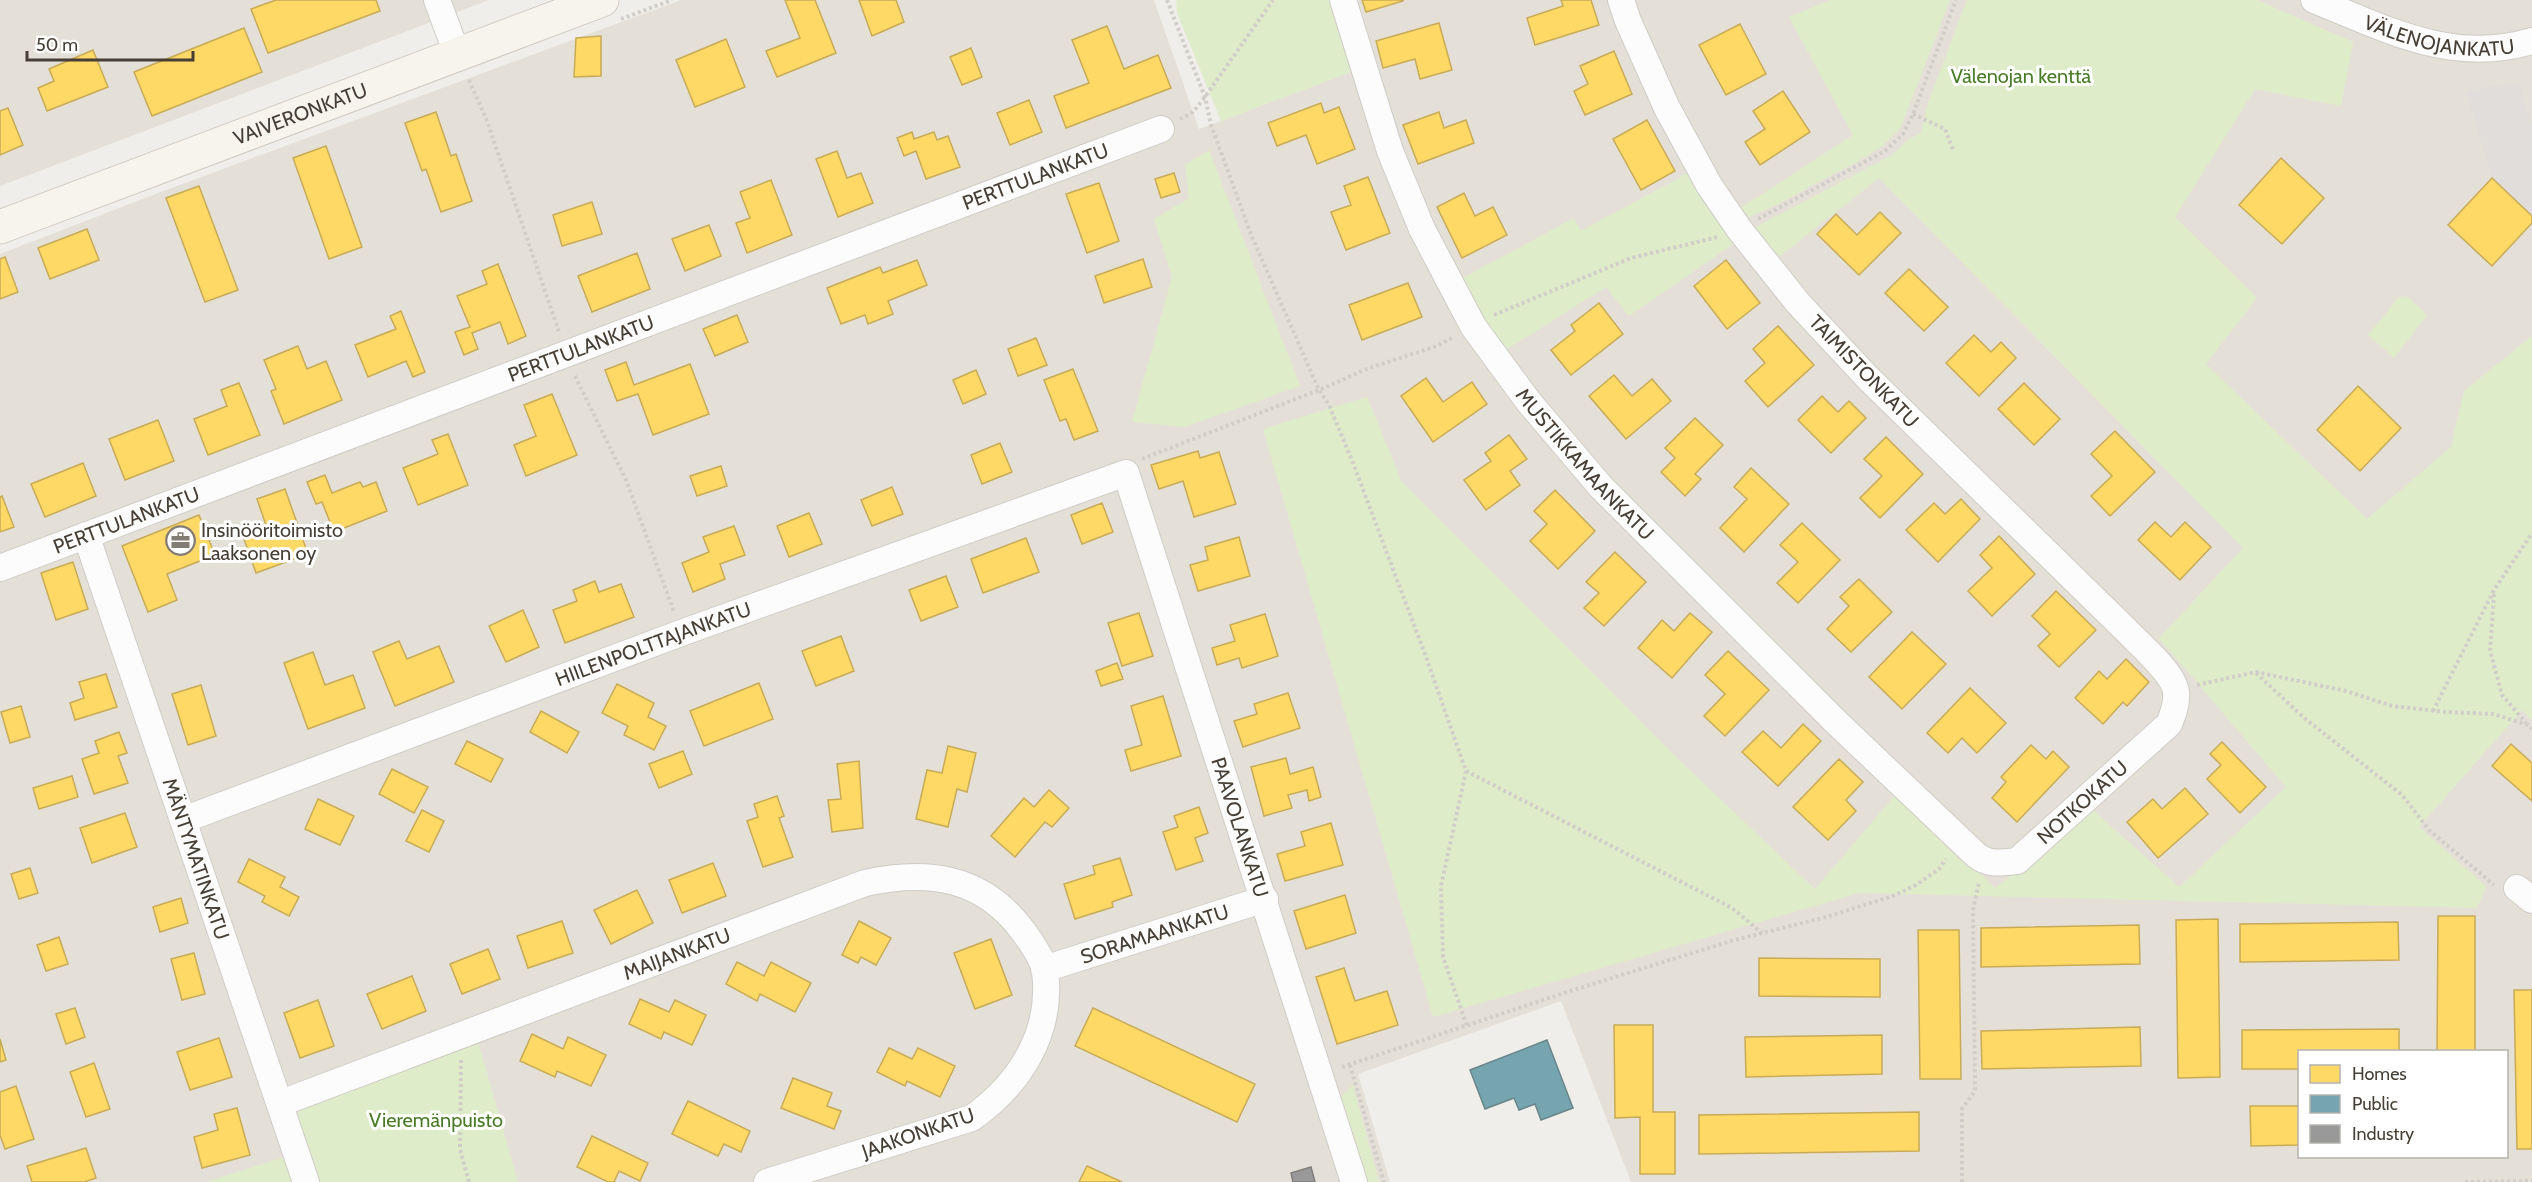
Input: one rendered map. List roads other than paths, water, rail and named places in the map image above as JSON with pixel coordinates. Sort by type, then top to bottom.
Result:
[{"type":"main road","name":"VAIVERONKATU","points":[[0,227],[602,0]]},
{"type":"street","points":[[437,0],[457,54]]},
{"type":"street","name":"MUSTIKKAMAANKATU","points":[[1343,0],[1390,151],[1422,229],[1473,326],[1528,401],[1601,487],[1836,722],[1982,860]]},
{"type":"street","name":"TAIMISTONKATU","points":[[1621,0],[1667,108],[1709,185],[1739,229],[1798,303],[1869,378],[2126,630],[2165,671],[2176,690]]},
{"type":"street","name":"VÄLENOJANKATU","points":[[2314,0],[2415,41],[2445,46],[2491,49],[2532,41]]},
{"type":"street","name":"PERTTULANKATU","points":[[0,568],[1161,129]]},
{"type":"street","name":"HIILENPOLTTAJANKATU","points":[[183,820],[670,637],[1126,473]]},
{"type":"street","name":"PAAVOLANKATU","points":[[1126,473],[1265,899],[1354,1182]]},
{"type":"street","name":"MÄNTYMATINKATU","points":[[87,535],[281,1102],[306,1182]]},
{"type":"street","name":"NOTKOKATU","points":[[1982,860],[1995,863],[2017,861],[2048,835],[2169,724],[2176,705],[2176,690]]},
{"type":"street","name":"MAIJANKATU","points":[[281,1102],[854,887],[890,878],[920,876],[954,881],[988,895],[1010,913],[1028,938],[1044,969]]},
{"type":"street","name":"SORAMAANKATU","points":[[1044,969],[1265,899]]},
{"type":"street","name":"JAAKONKATU","points":[[767,1182],[972,1118],[993,1104],[1027,1061],[1038,1040],[1046,1005],[1044,969]]},
{"type":"place","name":"Insinööritoimisto Laaksonen oy","points":[[180,541]]},
{"type":"park label","name":"Välenojan kenttä","points":[[2021,76]]},
{"type":"park label","name":"Vieremänpuisto","points":[[436,1120]]}]
